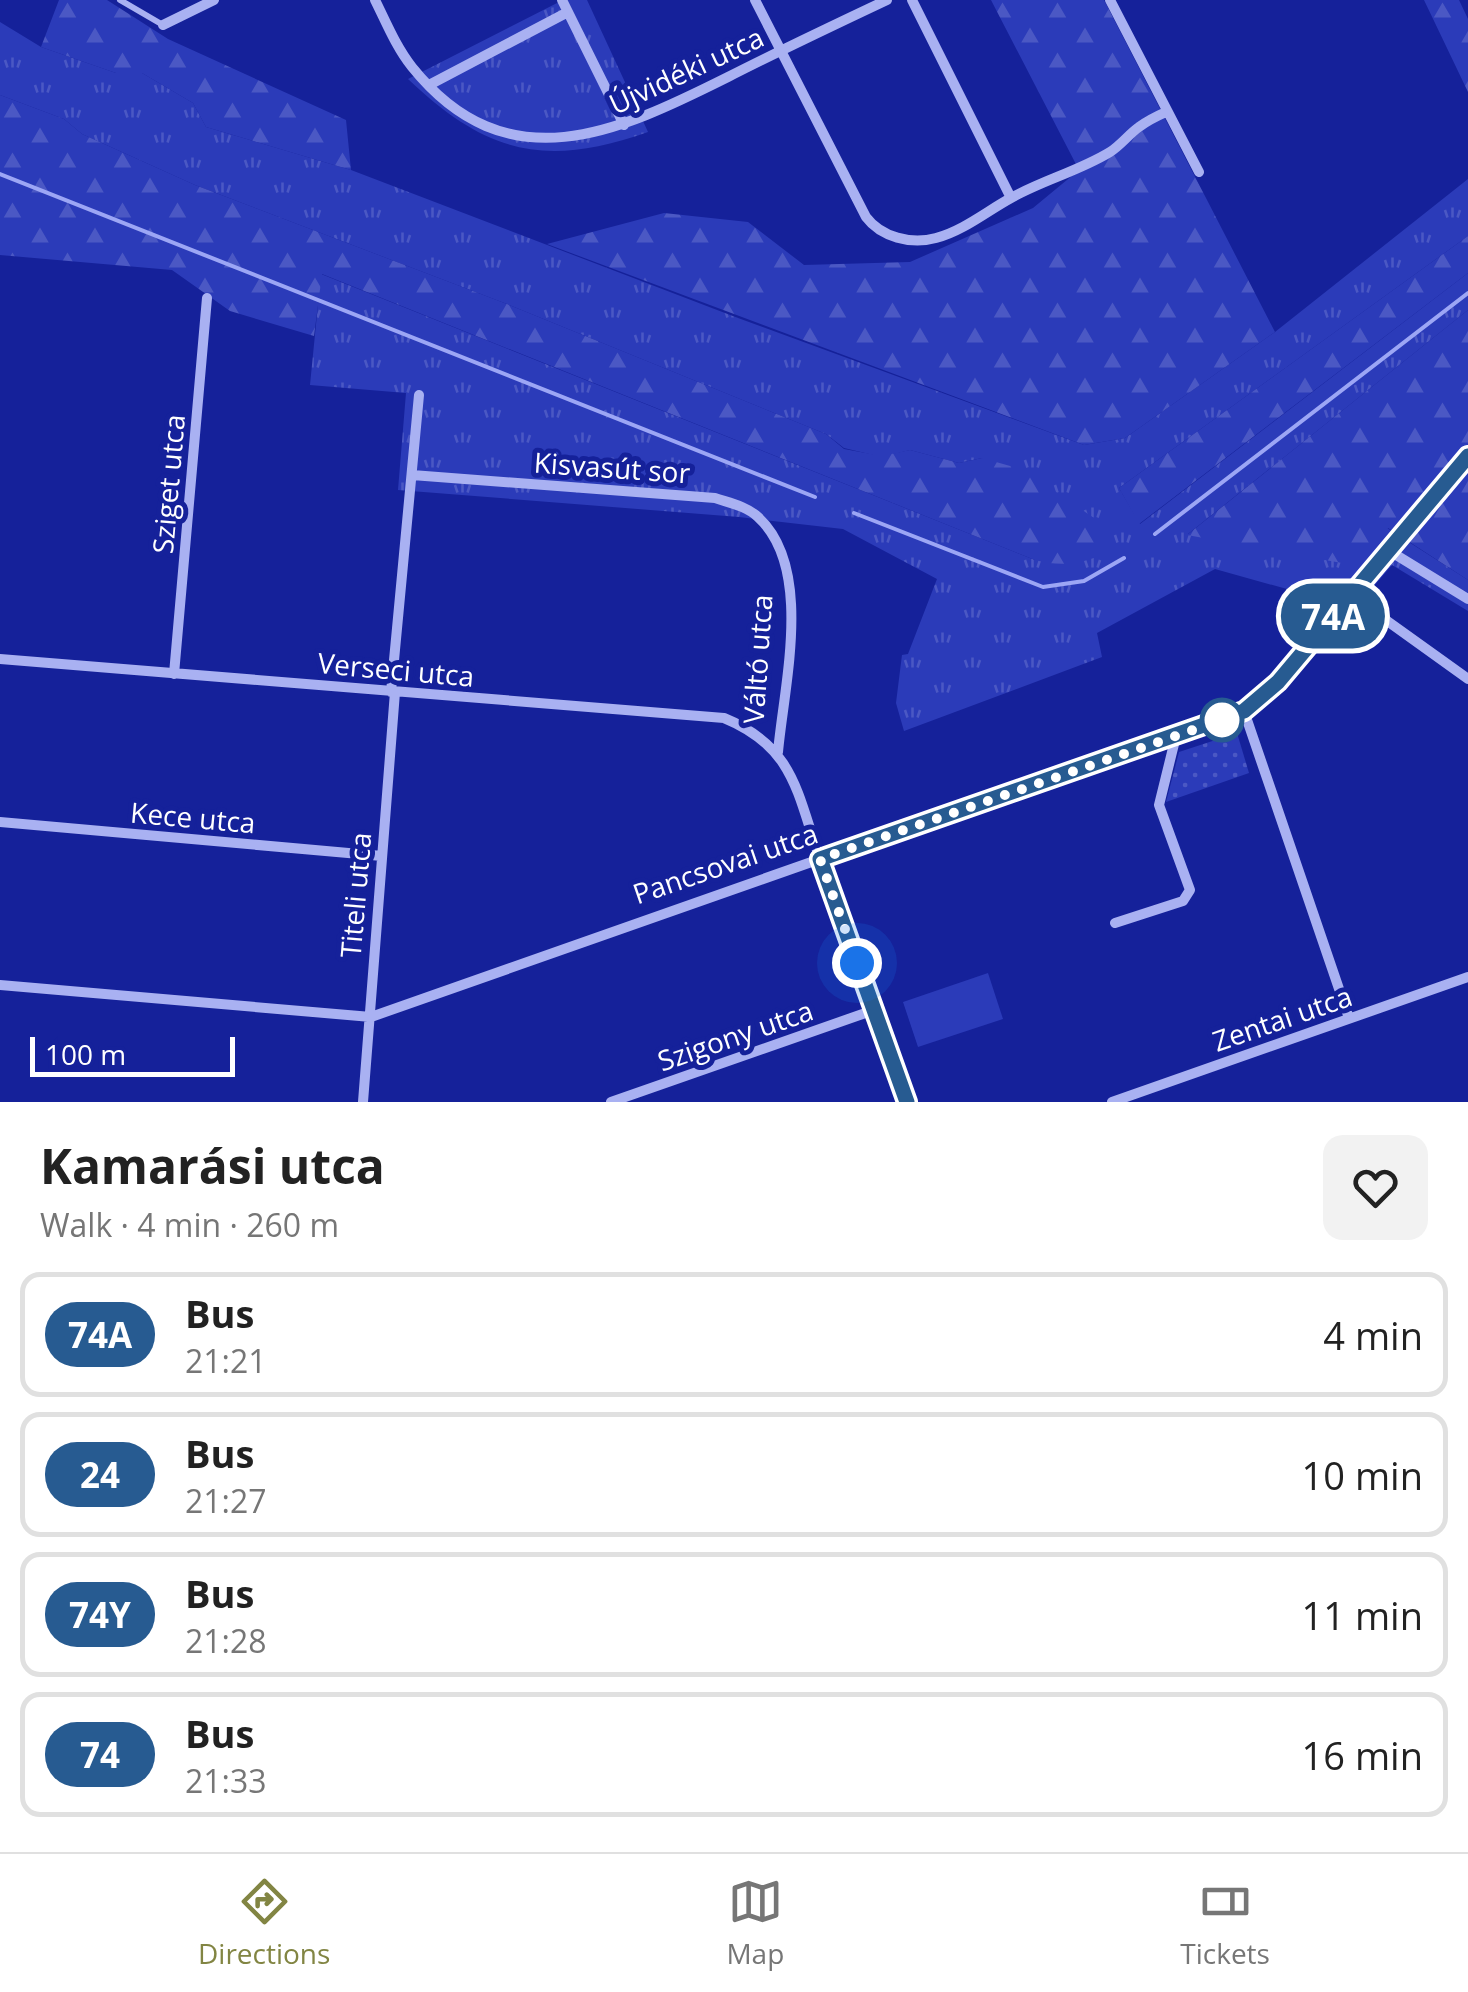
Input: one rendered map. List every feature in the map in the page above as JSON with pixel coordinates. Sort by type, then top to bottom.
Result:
[{"type":"street","points":[[162,25],[214,0]]},
{"type":"street","name":"Újvidéki utca","points":[[375,0],[399,48],[429,85],[470,116],[518,135],[572,138],[652,115],[886,0]]},
{"type":"street","points":[[562,0],[624,125]]},
{"type":"street","points":[[755,0],[845,179],[874,228],[909,240],[933,239],[956,230],[1044,180],[1080,168],[1111,151],[1140,126],[1166,112]]},
{"type":"street","points":[[912,0],[1010,198]]},
{"type":"street","points":[[1110,0],[1199,172]]},
{"type":"street","points":[[429,85],[568,12]]},
{"type":"street","name":"Sziget utca","points":[[174,674],[208,298]]},
{"type":"street","name":"Titeli utca","points":[[363,1102],[419,395]]},
{"type":"street","name":"Pancsovai utca","points":[[0,985],[371,1016],[1176,736],[1244,711],[1278,682],[1468,456]]},
{"type":"street","name":"Kisvasút sor","points":[[412,474],[715,498],[746,508],[760,519],[782,557]]},
{"type":"street","points":[[1388,550],[1468,599]]},
{"type":"street","name":"Váltó utca","points":[[782,557],[793,604],[778,752],[790,772],[907,1102]]},
{"type":"street","points":[[1351,595],[1468,678]]},
{"type":"street","name":"Verseci utca","points":[[0,659],[724,718],[761,737],[778,752]]},
{"type":"street","points":[[1244,711],[1349,1018]]},
{"type":"street","points":[[1114,923],[1182,901],[1190,890],[1159,805],[1176,736]]},
{"type":"street","name":"Kece utca","points":[[0,822],[382,856]]},
{"type":"street","name":"Zentai utca","points":[[1112,1102],[1468,977]]},
{"type":"street","name":"Szigony utca","points":[[611,1102],[874,1010]]},
{"type":"lane","points":[[120,0],[162,25]]},
{"type":"green space","points":[[59,0],[107,0],[168,39],[346,120],[351,170],[206,127],[193,103],[142,73],[116,73],[41,47]]},
{"type":"green space","points":[[563,0],[587,0],[648,132],[578,149],[548,151],[519,147],[464,124],[408,79]]},
{"type":"green space","points":[[991,0],[1104,0],[1275,332],[1125,438],[1084,445],[547,244],[664,213],[748,222],[804,265],[910,262],[1033,208],[1079,170]]},
{"type":"green space","points":[[1424,0],[1459,0],[1468,19],[1468,92]]},
{"type":"green space","points":[[0,22],[41,47],[116,73],[142,73],[193,103],[206,127],[351,170],[1084,445],[1125,438],[1275,332],[1468,179],[1468,236],[1119,488],[1140,524],[1468,273],[1468,310],[1188,534],[1387,528],[1468,580],[1468,611],[1392,565],[1355,608],[1215,569],[1097,633],[1102,657],[904,731],[896,703],[902,655],[908,654],[937,579],[843,529],[398,490],[406,393],[310,385],[321,274],[1035,560],[982,458],[959,463],[910,450],[882,457],[844,448],[826,434],[507,304],[195,185],[82,134],[64,119],[0,95]]},
{"type":"green space","points":[[0,95],[64,119],[82,134],[195,185],[507,304],[826,434],[844,449],[882,456],[910,450],[959,463],[982,458],[1024,470],[1110,529],[1097,557],[1066,564],[1035,560],[322,274],[314,336],[230,311],[172,270],[0,255]]},
{"type":"green space","points":[[1468,236],[1468,273],[1139,524],[1119,488]]},
{"type":"green space","points":[[1468,310],[1468,580],[1388,528],[1364,567],[1187,535]]},
{"type":"green space","points":[[1237,733],[1249,773],[1166,802],[1179,752]]},
{"type":"green space","points":[[988,973],[1003,1019],[918,1047],[903,1002]]},
{"type":"waterway","points":[[0,174],[815,497]]},
{"type":"waterway","points":[[1155,534],[1468,293]]},
{"type":"waterway","points":[[854,513],[1043,587],[1084,581],[1124,558]]},
{"type":"bus line","name":"74A","points":[[907,1102],[820,859],[1244,711],[1278,682],[1468,456]]},
{"type":"route","points":[[857,963],[820,859],[1222,720]]}]
